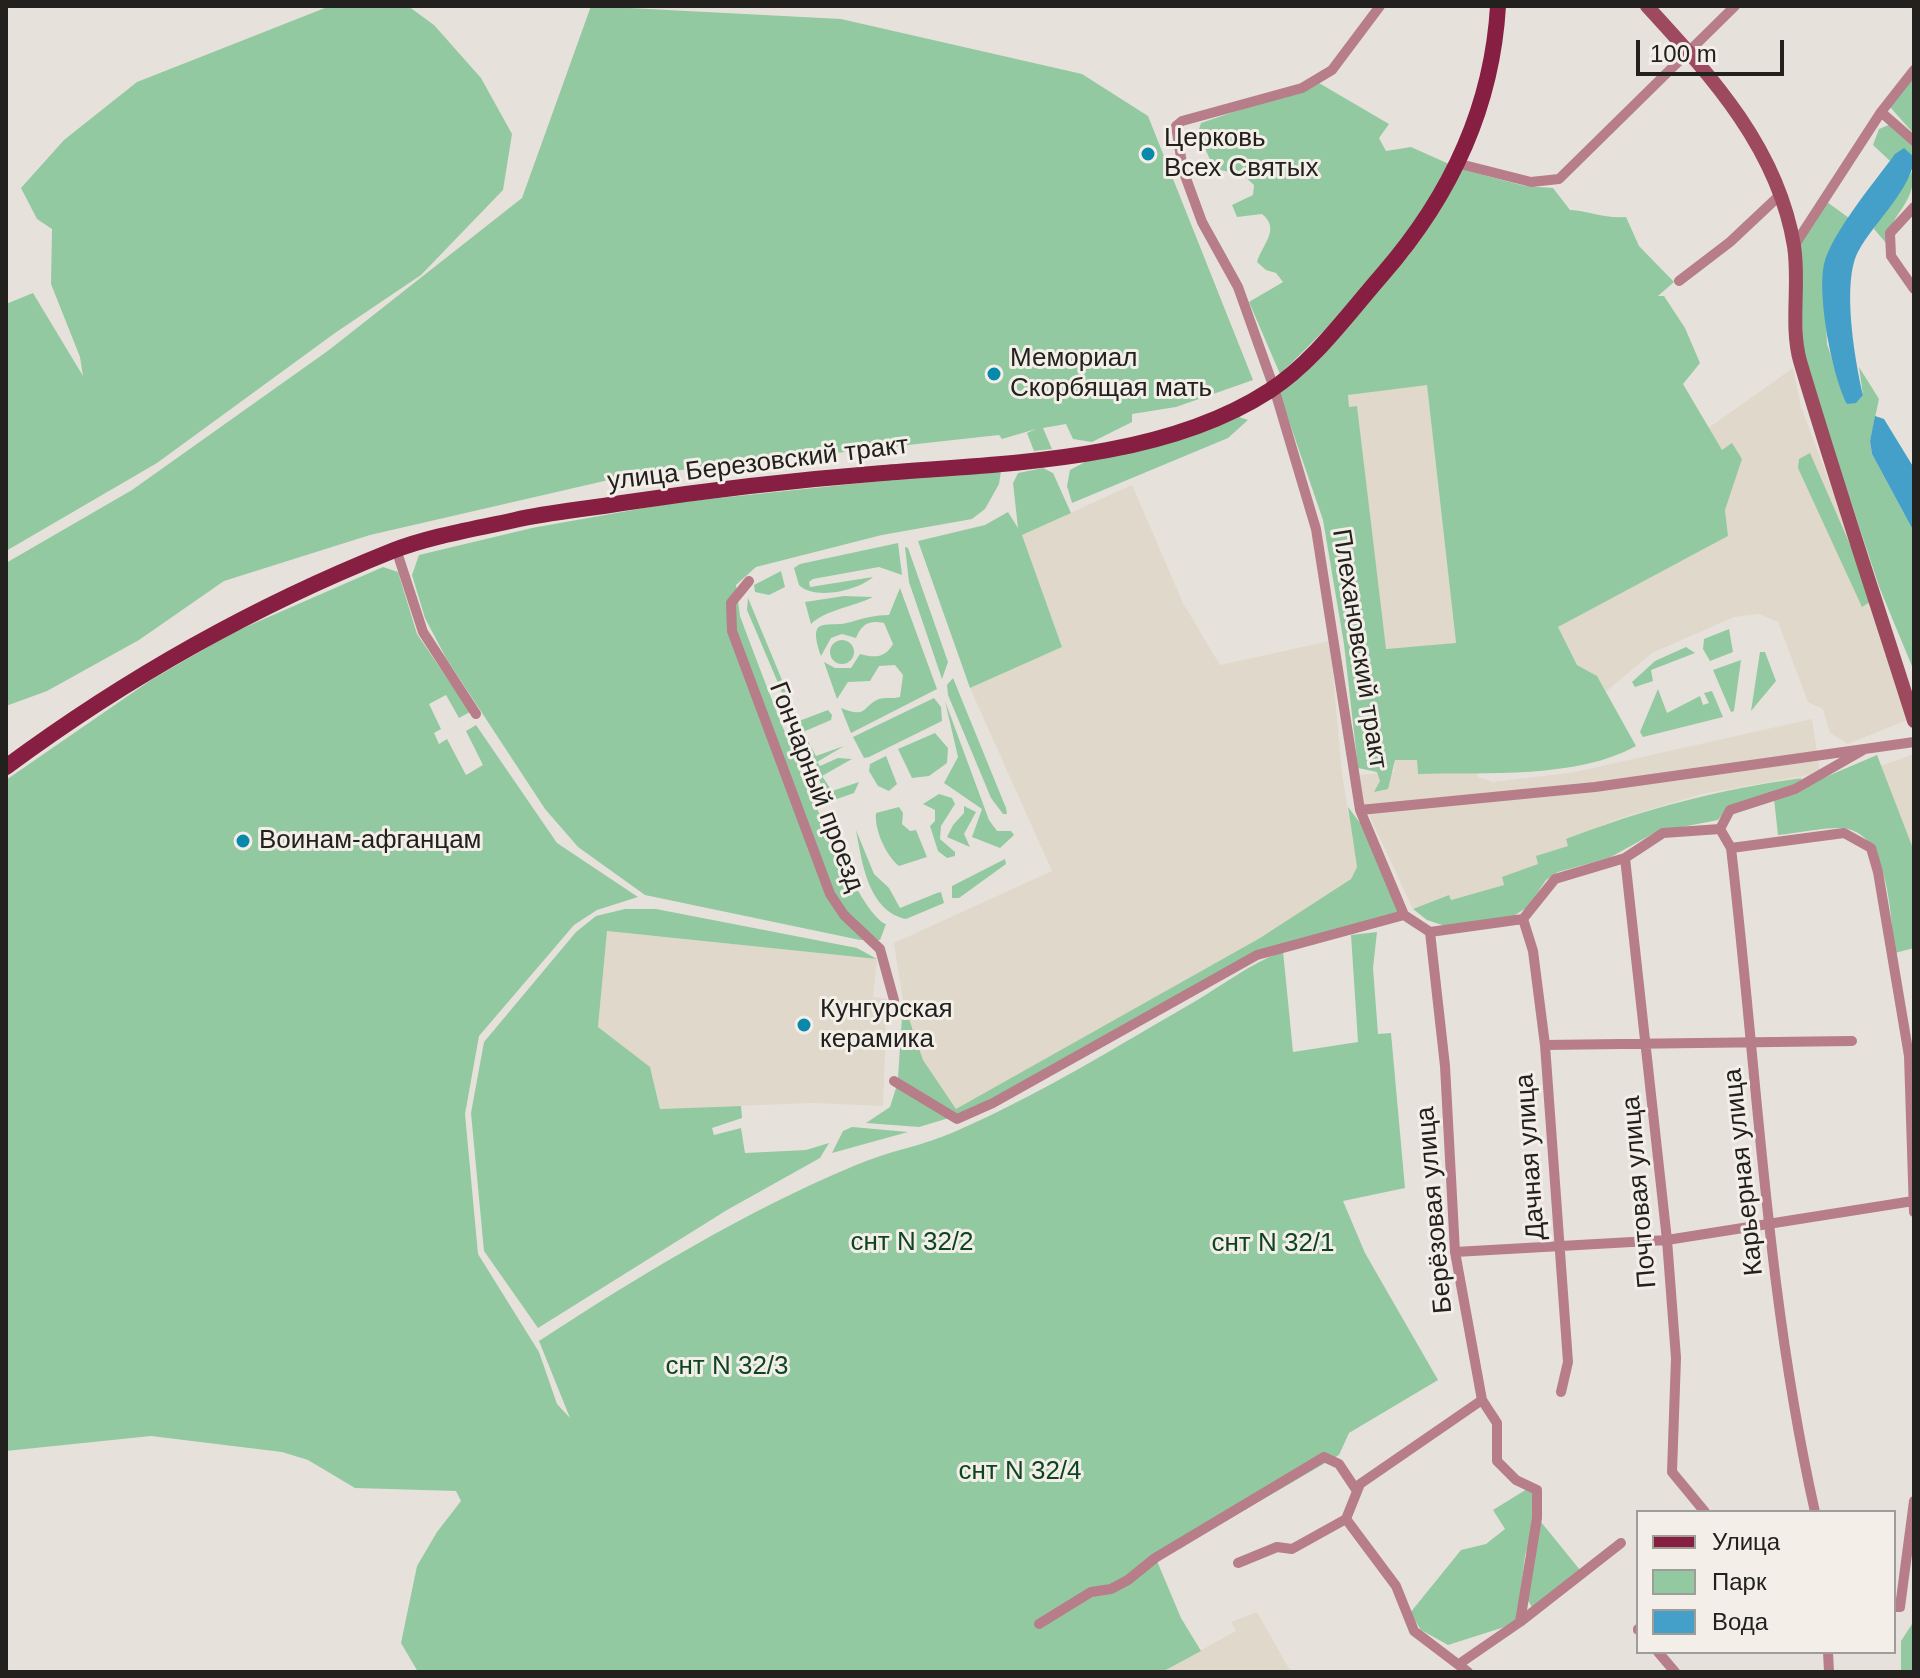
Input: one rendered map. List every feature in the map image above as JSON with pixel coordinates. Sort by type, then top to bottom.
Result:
[{"type":"main road","name":"улица Березовский тракт","points":[[6,767],[69,721],[219,629],[396,549],[521,518],[763,483],[1034,461],[1133,445],[1221,417],[1274,388],[1318,347],[1403,251],[1471,138],[1487,87],[1498,6]]},
{"type":"street","name":"Плехановский тракт","points":[[1380,6],[1332,70],[1312,82],[1182,121],[1176,126],[1183,170],[1202,222],[1238,287],[1274,388],[1316,529],[1360,810],[1404,915]]},
{"type":"street","points":[[1647,6],[1688,51],[1759,145],[1780,195],[1794,246],[1799,356],[1914,721]]},
{"type":"street","points":[[1456,163],[1531,182],[1559,179],[1735,6]]},
{"type":"street","points":[[1794,246],[1881,112],[1914,70]]},
{"type":"street","points":[[1881,112],[1914,141]]},
{"type":"street","points":[[1679,281],[1730,242],[1780,195]]},
{"type":"street","points":[[1914,207],[1890,233],[1891,256],[1914,289]]},
{"type":"street","points":[[396,549],[423,632],[476,714]]},
{"type":"street","name":"Гончарный проезд","points":[[749,581],[731,603],[732,631],[830,894],[844,915],[880,949],[894,1000]]},
{"type":"street","points":[[1360,810],[1595,787],[1914,742]]},
{"type":"street","points":[[894,1081],[957,1119],[993,1103],[1257,955],[1404,915],[1430,932],[1523,919],[1555,879],[1625,858],[1663,833],[1720,829],[1730,810],[1795,789],[1865,749]]},
{"type":"street","name":"Карьерная улица","points":[[1720,829],[1731,848],[1753,1040],[1768,1226],[1815,1510]]},
{"type":"street","points":[[1731,848],[1844,833],[1871,848],[1911,1056],[1914,1212]]},
{"type":"street","name":"Почтовая улица","points":[[1625,858],[1648,1041],[1667,1240],[1676,1358],[1672,1472],[1703,1510]]},
{"type":"street","name":"Дачная улица","points":[[1523,919],[1533,951],[1545,1045],[1568,1362],[1561,1392]]},
{"type":"street","name":"Берёзовая улица","points":[[1430,932],[1445,1066],[1455,1252],[1482,1400],[1497,1423],[1497,1461],[1516,1480],[1537,1490],[1537,1518],[1520,1622]]},
{"type":"street","points":[[1545,1045],[1648,1041],[1852,1041]]},
{"type":"street","points":[[1455,1252],[1667,1240],[1913,1201]]},
{"type":"street","points":[[1238,1563],[1277,1547],[1292,1549],[1346,1519],[1360,1484],[1482,1400]]},
{"type":"street","points":[[1039,1624],[1091,1592],[1111,1589],[1128,1580],[1155,1558],[1324,1457],[1339,1464],[1357,1491]]},
{"type":"street","points":[[1896,1607],[1900,1607],[1914,1501]]},
{"type":"street","points":[[1346,1519],[1396,1586],[1414,1631],[1468,1672]]},
{"type":"street","points":[[1459,1664],[1520,1622],[1621,1543]]},
{"type":"street","points":[[1660,1654],[1675,1672]]},
{"type":"shaded area","points":[[1793,368],[1801,407],[1861,566],[1907,720],[1848,744],[1830,733],[1823,709],[1808,702],[1778,622],[1759,614],[1734,617],[1652,653],[1604,693],[1597,676],[1577,665],[1558,627],[1728,536],[1725,510],[1742,458],[1722,450],[1707,429]]},
{"type":"shaded area","points":[[1427,384],[1456,644],[1385,649],[1357,407],[1349,407],[1347,395]]},
{"type":"shaded area","points":[[1132,485],[1183,603],[1220,665],[1330,641],[1342,773],[1357,867],[1351,879],[1260,938],[956,1110],[923,1060],[903,1001],[894,943],[1052,871],[970,688],[1062,647],[1022,535]]},
{"type":"shaded area","points":[[1812,719],[1820,773],[1702,794],[1618,819],[1567,839],[1569,846],[1537,856],[1538,864],[1502,878],[1504,885],[1450,900],[1449,895],[1413,909],[1364,804],[1359,775],[1394,772],[1395,760],[1417,760],[1418,774],[1478,772],[1478,777],[1493,782],[1575,772]]},
{"type":"shaded area","points":[[1914,754],[1914,852],[1881,766]]},
{"type":"shaded area","points":[[607,931],[877,959],[873,997],[887,999],[883,1106],[812,1103],[660,1109],[650,1067],[598,1028]]},
{"type":"shaded area","points":[[1257,1612],[1291,1672],[1162,1672],[1236,1631],[1231,1622]]},
{"type":"green space","points":[[330,6],[408,6],[434,25],[481,78],[512,134],[503,190],[421,275],[335,333],[157,463],[6,551],[6,304],[33,293],[83,376],[80,357],[51,284],[52,229],[37,219],[21,188],[64,140],[137,82]]},
{"type":"green space","points":[[591,6],[841,19],[1082,74],[1148,116],[1253,380],[1176,407],[1132,414],[1132,422],[1092,442],[1073,439],[1066,424],[1043,428],[1052,449],[1034,451],[1027,433],[1036,429],[1002,439],[999,435],[626,476],[370,535],[224,581],[139,640],[47,691],[6,706],[6,563],[132,490],[329,350],[522,198]]},
{"type":"green space","points":[[1914,77],[1914,134],[1890,107]]},
{"type":"green space","points":[[1319,83],[1389,124],[1379,138],[1386,151],[1411,147],[1449,164],[1414,223],[1374,276],[1280,374],[1249,302],[1283,282],[1276,273],[1266,270],[1257,262],[1270,225],[1262,214],[1237,217],[1232,205],[1253,195],[1254,185],[1242,174],[1214,169],[1198,132],[1201,123]]},
{"type":"green space","points":[[1891,124],[1914,144],[1914,157],[1904,149],[1890,161],[1873,145],[1879,129]]},
{"type":"green space","points":[[1461,169],[1525,186],[1553,188],[1570,210],[1626,217],[1639,246],[1674,282],[1658,296],[1664,296],[1685,328],[1700,363],[1683,384],[1722,450],[1732,443],[1742,459],[1725,510],[1728,536],[1558,627],[1577,665],[1597,676],[1636,746],[1612,757],[1530,772],[1418,774],[1417,760],[1395,760],[1388,789],[1374,792],[1380,781],[1377,772],[1358,768],[1344,644],[1323,520],[1279,392],[1409,255]],"holes":[[[1427,385],[1456,643],[1386,649],[1357,406],[1349,407],[1348,395]]]},
{"type":"green space","points":[[1914,169],[1907,201],[1893,223],[1886,243],[1874,229],[1875,224]]},
{"type":"green space","points":[[1827,202],[1849,218],[1824,264],[1827,344],[1847,404],[1863,395],[1859,367],[1879,399],[1870,441],[1872,454],[1914,532],[1914,671],[1880,589],[1804,361],[1798,245]]},
{"type":"green space","points":[[1239,417],[1248,420],[1228,438],[1072,503],[1067,486],[1070,470],[1085,462],[1213,428]]},
{"type":"green space","points":[[1810,453],[1855,556],[1870,602],[1862,607],[1798,468],[1799,459]]},
{"type":"green space","points":[[1043,468],[1053,473],[1071,513],[1022,535],[1062,647],[970,688],[918,541],[985,525],[1008,512],[1018,528],[1013,483],[1018,473]]},
{"type":"green space","points":[[994,469],[1001,471],[999,484],[985,509],[972,519],[882,535],[756,567],[736,585],[740,616],[828,833],[870,908],[886,924],[880,940],[860,940],[645,895],[578,847],[545,809],[446,658],[425,618],[412,575],[419,555],[532,528],[672,503]]},
{"type":"green space","points":[[898,543],[902,575],[879,567],[809,582],[810,587],[873,577],[858,586],[837,592],[815,592],[799,585],[794,568],[800,564]]},
{"type":"green space","points":[[905,547],[908,548],[948,662],[942,679],[909,582]]},
{"type":"green space","points":[[383,567],[398,572],[417,634],[470,712],[459,718],[446,695],[429,704],[441,729],[434,733],[439,744],[447,739],[466,775],[483,765],[466,731],[476,725],[557,843],[638,897],[597,910],[574,925],[479,1036],[465,1114],[478,1254],[539,1352],[557,1404],[570,1418],[539,1341],[615,1292],[733,1224],[814,1183],[868,1160],[942,1137],[1016,1103],[1248,968],[1283,951],[1293,1052],[1358,1042],[1351,935],[1377,932],[1373,968],[1378,1034],[1391,1033],[1405,1188],[1343,1201],[1365,1253],[1438,1380],[1349,1433],[1339,1455],[1157,1561],[1181,1618],[1201,1651],[1162,1672],[418,1672],[401,1643],[417,1566],[437,1532],[461,1501],[456,1491],[355,1488],[308,1460],[282,1452],[151,1436],[6,1451],[6,780],[151,680],[232,633]]},
{"type":"green space","points":[[781,571],[785,587],[769,595],[755,592],[754,585]]},
{"type":"green space","points":[[900,588],[937,689],[851,733],[841,708],[860,712],[879,699],[900,697],[903,675],[895,665],[879,666],[870,681],[848,682],[837,699],[824,662],[835,668],[851,668],[860,654],[879,656],[893,644],[884,623],[874,622],[864,626],[856,638],[842,634],[831,638],[821,656],[816,634],[818,628],[889,615]]},
{"type":"green space","points":[[844,596],[873,597],[824,615],[811,624],[805,602]]},
{"type":"green space","points":[[748,598],[799,721],[828,710],[832,715],[831,720],[803,732],[816,756],[844,746],[817,762],[820,766],[838,758],[852,759],[822,776],[832,791],[859,782],[854,793],[834,800],[824,791],[747,610]]},
{"type":"green space","points":[[1729,629],[1733,652],[1710,661],[1703,649],[1704,639]]},
{"type":"green space","points":[[842,640],[850,644],[854,652],[850,660],[842,664],[834,660],[830,652],[834,644]]},
{"type":"green space","points":[[1686,647],[1695,653],[1651,670],[1653,681],[1635,687],[1632,682],[1655,661]]},
{"type":"green space","points":[[1760,652],[1765,652],[1776,681],[1751,711]]},
{"type":"green space","points":[[1741,660],[1734,711],[1731,712],[1713,670]]},
{"type":"green space","points":[[953,678],[1007,814],[1003,814],[991,798],[948,695],[947,685]]},
{"type":"green space","points":[[1658,689],[1667,713],[1700,696],[1703,705],[1709,703],[1704,693],[1712,691],[1723,717],[1643,737],[1640,732]]},
{"type":"green space","points":[[934,698],[941,707],[942,721],[864,758],[853,737]]},
{"type":"green space","points":[[945,701],[989,820],[997,831],[1011,831],[1014,835],[1000,848],[972,837],[982,809],[944,783],[958,757]]},
{"type":"green space","points":[[935,733],[948,748],[947,763],[929,776],[912,778],[898,749]]},
{"type":"green space","points":[[1877,755],[1914,851],[1914,948],[1895,953],[1889,897],[1878,858],[1869,843],[1857,832],[1840,828],[1778,835],[1774,799]]},
{"type":"green space","points":[[886,756],[897,784],[889,791],[878,786],[869,771],[870,764]]},
{"type":"green space","points":[[1802,778],[1797,784],[1728,808],[1718,820],[1656,832],[1609,858],[1558,872],[1546,880],[1528,907],[1510,918],[1445,926],[1427,920],[1413,909],[1449,895],[1451,900],[1504,885],[1502,877],[1538,864],[1536,856],[1568,846],[1566,839],[1624,818],[1712,794]]},
{"type":"green space","points":[[939,794],[952,798],[955,804],[941,826],[940,839],[955,852],[955,856],[947,858],[938,851],[930,826],[935,821],[935,810],[923,804]]},
{"type":"green space","points":[[964,806],[976,812],[964,834],[970,847],[947,837],[964,813]]},
{"type":"green space","points":[[899,807],[903,813],[902,824],[910,831],[916,830],[927,857],[899,866],[885,849],[876,813]]},
{"type":"green space","points":[[1348,807],[1361,824],[1399,912],[1253,953],[990,1101],[956,1115],[898,1078],[903,1001],[923,1060],[956,1109],[1260,938],[1351,879],[1357,867]]},
{"type":"green space","points":[[856,830],[874,874],[889,888],[900,908],[941,892],[944,903],[906,919],[883,906],[875,896],[864,870]]},
{"type":"green space","points":[[1005,859],[1006,864],[959,898],[952,898],[952,886]]},
{"type":"green space","points":[[625,909],[656,909],[857,948],[877,959],[607,931],[598,1027],[650,1067],[660,1109],[741,1106],[742,1118],[712,1128],[714,1135],[741,1128],[745,1153],[806,1150],[829,1143],[820,1158],[727,1210],[538,1328],[484,1251],[471,1113],[484,1042],[576,932],[596,916]]},
{"type":"green space","points":[[897,1085],[949,1118],[919,1127],[866,1123],[890,1107]]},
{"type":"green space","points":[[852,1127],[908,1132],[832,1153],[843,1131]]},
{"type":"green space","points":[[1527,1489],[1535,1492],[1535,1518],[1525,1556],[1517,1623],[1448,1645],[1421,1630],[1410,1613],[1461,1550],[1486,1544],[1505,1529],[1493,1510]]},
{"type":"green space","points":[[1541,1522],[1580,1570],[1533,1609],[1526,1597]]},
{"type":"green space","points":[[1914,1621],[1914,1672],[1901,1672],[1901,1641]]},
{"type":"water","points":[[1904,148],[1914,157],[1907,180],[1865,240],[1854,263],[1851,321],[1863,395],[1856,403],[1847,404],[1827,335],[1822,278],[1824,264],[1835,238],[1855,208],[1895,154]]},
{"type":"water","points":[[1875,416],[1884,419],[1914,468],[1914,532],[1872,454],[1870,441]]},
{"type":"place","name":"Церковь Всех Святых","points":[[1148,154]]},
{"type":"place","name":"Мемориал Скорбящая мать","points":[[994,374]]},
{"type":"place","name":"Воинам-афганцам","points":[[243,841]]},
{"type":"place","name":"Кунгурская керамика","points":[[804,1025]]},
{"type":"park label","name":"снт N 32/2","points":[[912,1243]]},
{"type":"park label","name":"снт N 32/1","points":[[1273,1244]]},
{"type":"park label","name":"снт N 32/3","points":[[727,1367]]},
{"type":"park label","name":"снт N 32/4","points":[[1020,1472]]}]
